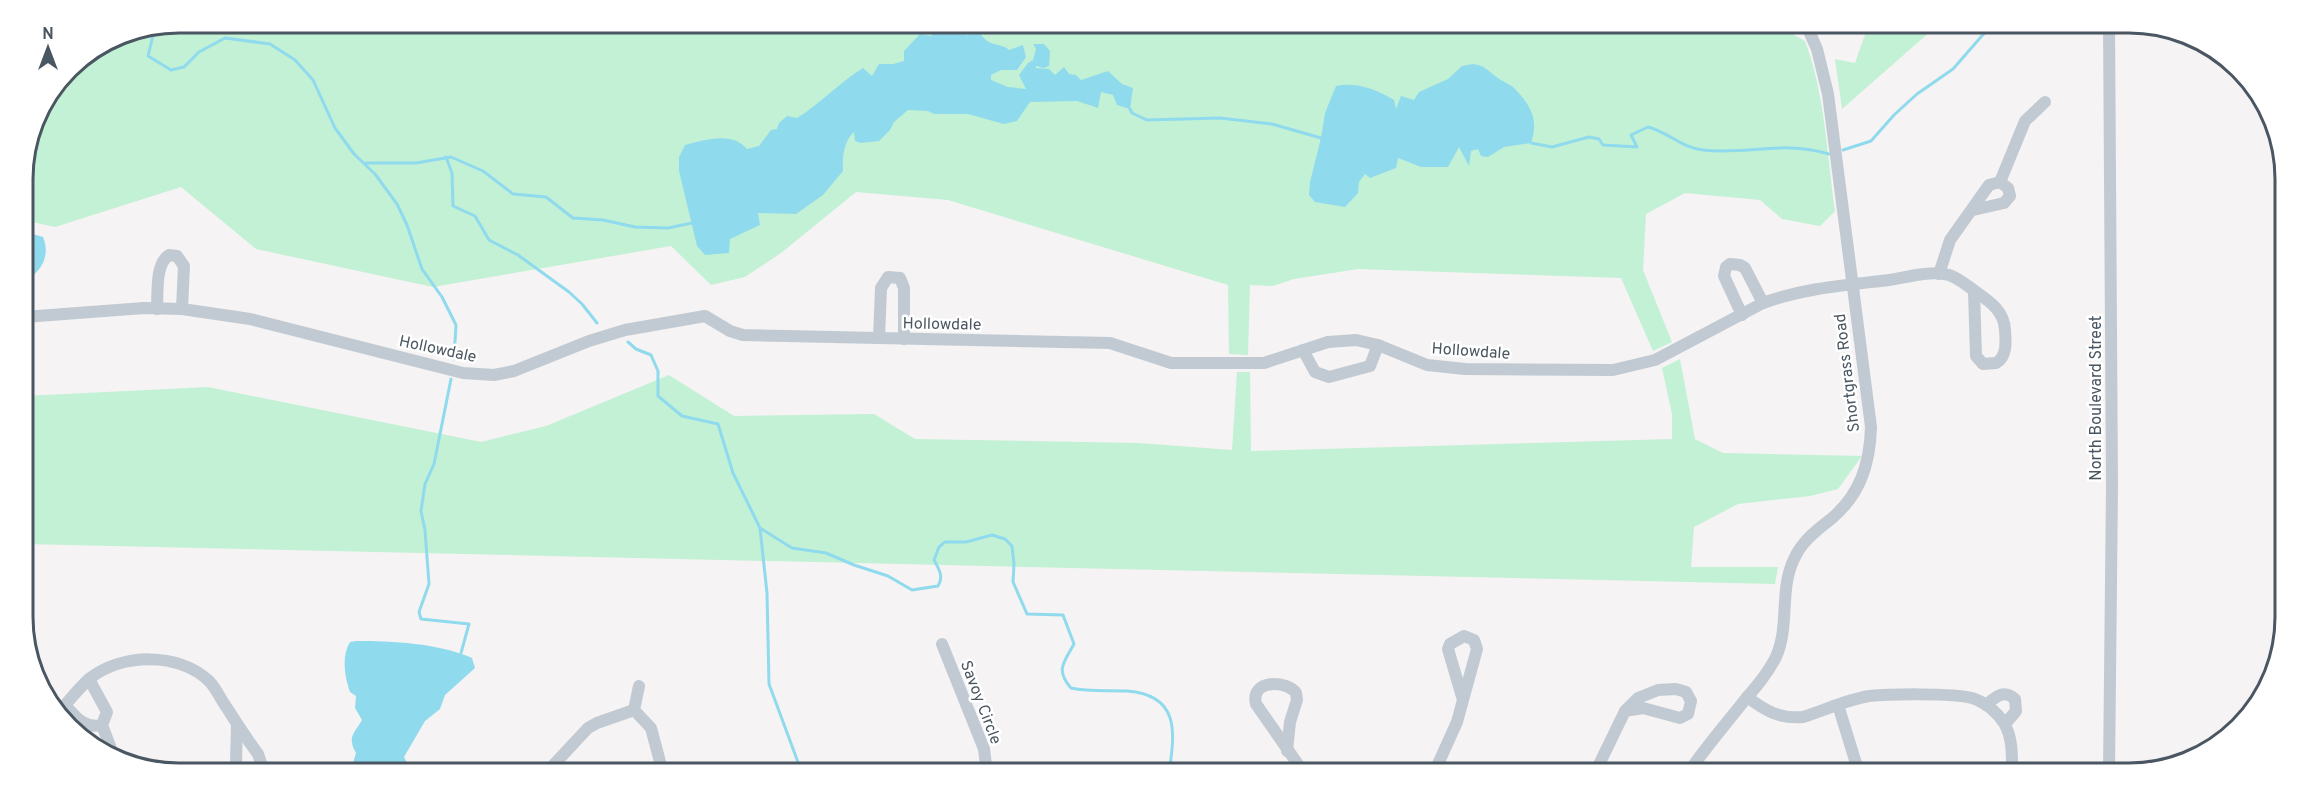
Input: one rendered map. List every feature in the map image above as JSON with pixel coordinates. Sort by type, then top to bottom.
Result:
[{"type":"street","name":"Shortgrass Road","points":[[1694,763],[1766,674],[1781,643],[1785,625],[1785,589],[1793,559],[1807,540],[1854,494],[1863,479],[1871,449],[1871,427],[1828,94],[1809,33]]},
{"type":"street","name":"North Boulevard Street","points":[[2109,33],[2112,495],[2109,763]]},
{"type":"street","points":[[2000,182],[2025,121],[2045,102]]},
{"type":"street","points":[[1973,210],[2008,200],[2008,188],[2000,182]]},
{"type":"street","points":[[1974,291],[1976,356],[1983,364],[1996,363],[2004,357],[2005,352],[2003,321],[1990,300],[1960,280],[1939,274],[1950,240],[1989,185],[2000,182]]},
{"type":"street","points":[[157,309],[160,268],[163,259],[169,255],[177,256],[184,266],[182,309]]},
{"type":"street","points":[[1742,315],[1724,276],[1726,267],[1730,264],[1745,268],[1763,303]]},
{"type":"street","name":"Hollowdale","points":[[33,316],[182,309],[250,319],[463,373],[494,375],[514,371],[589,340],[625,330],[705,315],[730,331],[743,335],[1110,343],[1171,363],[1264,363],[1328,342],[1356,340],[1378,345],[1427,365],[1465,369],[1613,370],[1655,360],[1763,303],[1795,292],[1939,274]]},
{"type":"street","points":[[879,338],[881,288],[888,277],[900,278],[904,288],[904,339]]},
{"type":"street","points":[[1303,350],[1316,372],[1329,377],[1370,366],[1378,345]]},
{"type":"street","name":"Savoy Circle","points":[[942,644],[984,749],[986,763]]},
{"type":"street","points":[[64,706],[89,679],[114,665],[149,659],[173,663],[196,671],[211,683],[258,754],[261,763]]},
{"type":"street","points":[[89,679],[107,712],[102,725],[109,744]]},
{"type":"street","points":[[1287,750],[1290,722],[1297,700],[1296,693],[1287,685],[1264,686],[1257,690],[1254,696],[1256,704],[1287,750],[1297,763]]},
{"type":"street","points":[[634,710],[639,686]]},
{"type":"street","points":[[1600,763],[1625,711],[1638,698],[1658,690],[1681,690],[1690,696],[1691,701],[1688,714],[1680,718],[1643,708],[1625,711]]},
{"type":"street","points":[[1986,705],[2003,693],[2015,699],[2016,711],[2005,724]]},
{"type":"street","points":[[1747,697],[1768,712],[1784,717],[1803,717],[1868,697],[1890,695],[1971,698],[1997,713],[2005,724],[2012,745],[2012,763]]},
{"type":"street","points":[[1439,763],[1457,722],[1463,700]]},
{"type":"street","points":[[1838,705],[1855,763]]},
{"type":"street","points":[[555,763],[588,728],[634,710]]},
{"type":"street","points":[[634,710],[651,728],[660,763]]},
{"type":"street","points":[[72,716],[94,727],[102,725]]},
{"type":"street","points":[[236,763],[237,724]]},
{"type":"green space","points":[[1790,33],[1805,41],[1812,61],[1821,103],[1835,211],[1820,226],[1782,219],[1760,200],[1685,193],[1646,214],[1643,270],[1672,342],[1653,351],[1621,278],[1358,269],[1294,279],[1273,286],[1250,285],[1248,355],[1229,354],[1228,285],[948,200],[856,192],[781,253],[745,277],[711,285],[671,246],[433,287],[256,249],[181,187],[55,227],[33,222],[34,160],[44,123],[58,98],[69,83],[74,78],[78,78],[78,74],[90,63],[123,44],[160,34]]},
{"type":"green space","points":[[1866,33],[1929,33],[1842,109],[1835,59],[1855,63]]},
{"type":"green space","points":[[1680,359],[1695,439],[1723,453],[1862,456],[1838,489],[1810,496],[1738,504],[1694,527],[1691,567],[1778,567],[1775,584],[33,544],[33,396],[208,387],[481,442],[546,426],[669,375],[734,416],[874,414],[915,439],[1139,443],[1232,450],[1237,372],[1250,372],[1251,451],[1672,439],[1672,414],[1662,368]]},
{"type":"water","points":[[932,33],[968,33],[967,36],[970,33],[979,33],[989,42],[1009,50],[1023,45],[1026,57],[1017,70],[1001,70],[991,75],[991,80],[1008,87],[1026,89],[1019,75],[1033,60],[1036,49],[1033,44],[1044,44],[1050,51],[1049,66],[1035,68],[1049,69],[1055,75],[1064,67],[1069,74],[1076,75],[1081,80],[1108,71],[1122,84],[1133,88],[1130,109],[1117,105],[1113,95],[1101,92],[1098,108],[1077,101],[1030,102],[1017,121],[1004,124],[968,114],[934,114],[928,111],[908,110],[894,122],[890,130],[879,141],[860,143],[855,141],[854,132],[844,150],[843,171],[823,195],[796,214],[758,213],[760,225],[730,239],[729,253],[705,255],[697,246],[679,171],[679,157],[685,145],[718,138],[734,140],[747,149],[759,146],[771,130],[777,129],[779,123],[787,116],[797,118],[863,68],[872,76],[879,64],[904,61],[904,51],[920,34],[931,36]]},
{"type":"water","points":[[1473,64],[1484,67],[1520,94],[1534,120],[1531,143],[1504,147],[1488,157],[1481,156],[1478,149],[1471,151],[1469,166],[1459,147],[1448,167],[1421,167],[1398,158],[1396,168],[1370,178],[1365,174],[1359,182],[1358,193],[1345,207],[1315,202],[1309,195],[1325,113],[1336,86],[1351,85],[1373,90],[1394,100],[1396,109],[1401,96],[1414,100],[1419,92],[1448,79],[1462,66]]},
{"type":"water","points":[[33,234],[43,237],[46,251],[43,263],[33,275]]},
{"type":"water","points":[[350,642],[400,642],[444,649],[472,658],[475,668],[445,695],[440,709],[425,721],[404,757],[407,763],[353,763],[356,753],[352,739],[362,720],[355,708],[356,696],[350,692],[345,674],[345,660]]},
{"type":"waterway","points":[[1843,150],[1871,141],[1917,94],[1953,69],[1984,33]]},
{"type":"waterway","points":[[153,36],[148,56],[171,70],[184,67],[199,52],[225,38],[270,44],[295,60],[313,80],[335,128],[354,154],[375,174],[397,204],[422,269],[442,297],[456,325],[454,359]]},
{"type":"waterway","points":[[1130,109],[1132,113],[1147,120],[1220,118],[1272,124],[1321,138]]},
{"type":"waterway","points":[[1531,143],[1552,147],[1589,137],[1599,139],[1603,145],[1637,147],[1631,135],[1648,127],[1695,149],[1735,151],[1796,148],[1829,154]]},
{"type":"waterway","points":[[446,157],[452,173],[453,206],[475,216],[489,240],[518,255],[569,292],[597,323]]},
{"type":"waterway","points":[[366,163],[416,163],[451,157],[483,171],[513,194],[546,197],[573,218],[603,220],[635,227],[668,228],[692,223]]},
{"type":"waterway","points":[[628,342],[636,349],[651,355],[658,371],[658,396],[682,416],[718,424],[733,473],[760,528],[767,593],[769,684],[798,763]]},
{"type":"waterway","points":[[451,379],[434,464],[425,484],[421,511],[425,530],[429,584],[419,612],[421,619],[469,624],[461,653]]},
{"type":"waterway","points":[[760,528],[792,548],[826,553],[888,576],[912,590],[938,586],[941,576],[934,560],[939,547],[945,542],[966,542],[992,535],[1005,539],[1012,546],[1013,582],[1027,614],[1063,615],[1074,644],[1064,661],[1062,671],[1066,682],[1071,688],[1127,691],[1144,694],[1157,700],[1165,708],[1170,718],[1172,730],[1170,763]]}]
